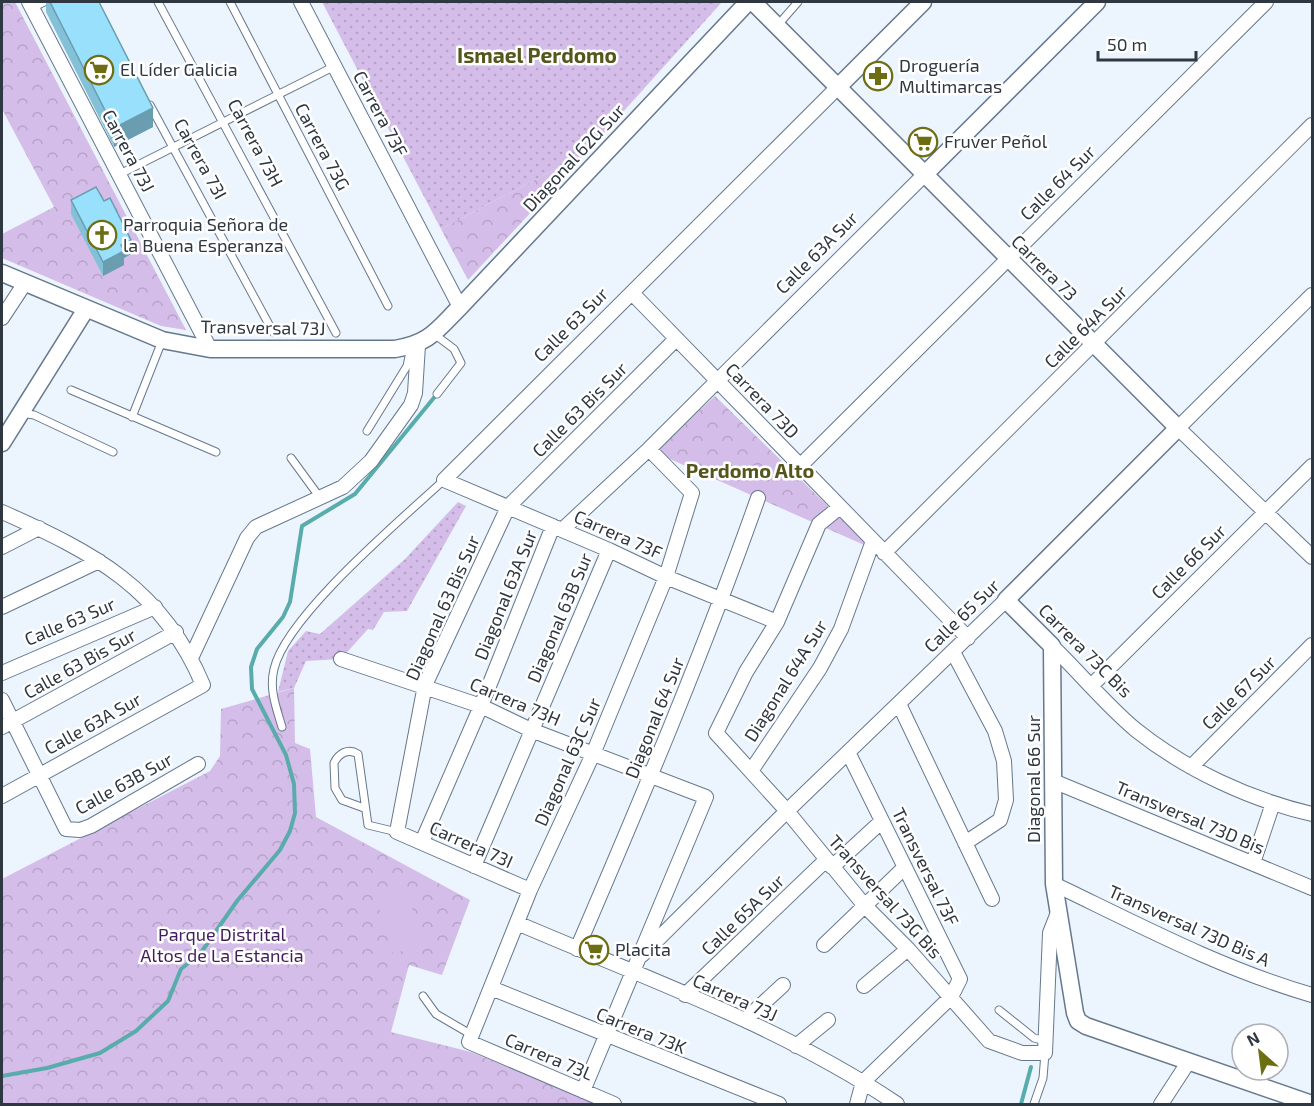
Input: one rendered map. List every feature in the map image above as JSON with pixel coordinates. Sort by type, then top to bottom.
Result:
[{"type":"street","name":"Carrera 73F","points":[[301,2],[460,307]]},
{"type":"street","name":"Diagonal 62G Sur","points":[[423,341],[460,307],[748,2]]},
{"type":"street","name":"Carrera 73","points":[[753,2],[1094,345],[1312,557]]},
{"type":"street","name":"Calle 63 Sur","points":[[444,480],[923,2]]},
{"type":"street","name":"Calle 63A Sur","points":[[557,528],[649,449],[1098,2]]},
{"type":"street","name":"Calle 64 Sur","points":[[800,466],[1266,2]]},
{"type":"street","name":"Carrera 73J","points":[[35,4],[210,349]]},
{"type":"street","name":"Calle 64A Sur","points":[[884,553],[1312,125]]},
{"type":"street","name":"Transversal 73J","points":[[2,273],[162,340],[210,349],[395,349],[423,341]]},
{"type":"street","points":[[2,318],[25,283]]},
{"type":"street","name":"Carrera 73D","points":[[632,293],[968,638]]},
{"type":"street","name":"Calle 65 Sur","points":[[634,966],[787,811],[968,638],[1312,295]]},
{"type":"street","points":[[2,443],[86,309]]},
{"type":"street","name":"Calle 63 Bis Sur","points":[[508,507],[676,339]]},
{"type":"street","points":[[191,658],[247,538],[256,527],[321,500],[343,487],[371,461],[411,405],[423,341]]},
{"type":"street","name":"Diagonal 63C Sur","points":[[471,1039],[530,891],[593,754],[666,577],[692,493],[649,449]]},
{"type":"street","name":"Calle 66 Sur","points":[[1092,685],[1312,466]]},
{"type":"street","name":"Carrera 73F","points":[[444,480],[609,550],[666,577],[777,622]]},
{"type":"street","name":"Diagonal 64 Sur","points":[[577,949],[651,778],[722,598],[758,498]]},
{"type":"street","name":"Diagonal 63 Bis Sur","points":[[397,832],[425,685],[508,507]]},
{"type":"street","points":[[777,622],[819,525],[840,507]]},
{"type":"street","points":[[2,512],[39,528],[99,561],[134,584],[176,632],[191,658]]},
{"type":"street","points":[[2,547],[39,528]]},
{"type":"street","name":"Diagonal 63A Sur","points":[[422,842],[557,528]]},
{"type":"street","name":"Diagonal 64A Sur","points":[[751,771],[820,668],[841,629],[873,541]]},
{"type":"street","name":"Diagonal 63B Sur","points":[[474,866],[609,550]]},
{"type":"street","points":[[2,608],[99,561]]},
{"type":"street","name":"Carrera 73C Bis","points":[[1006,600],[1136,730],[1191,767],[1273,803],[1312,814]]},
{"type":"street","name":"Calle 63 Sur","points":[[2,673],[155,607]]},
{"type":"street","name":"Transversal 73G Bis","points":[[777,622],[747,672],[716,734],[787,811],[865,906],[908,949],[989,1041],[1023,1053],[1046,1047]]},
{"type":"street","name":"Calle 63 Bis Sur","points":[[7,724],[176,632]]},
{"type":"street","name":"Calle 67 Sur","points":[[1191,767],[1312,645]]},
{"type":"street","name":"Diagonal 66 Sur","points":[[1052,646],[1054,884],[1078,1021],[1189,1061]]},
{"type":"street","points":[[953,652],[995,731],[1004,761],[1006,800],[1000,820],[965,843]]},
{"type":"street","name":"Calle 63A Sur","points":[[2,796],[203,685],[191,658]]},
{"type":"street","name":"Carrera 73H","points":[[341,659],[425,685],[482,706],[531,730],[651,778],[706,797],[634,966]]},
{"type":"street","points":[[2,700],[7,724],[38,777]]},
{"type":"street","points":[[899,704],[992,899]]},
{"type":"street","name":"Transversal 73F","points":[[848,752],[960,979],[951,997]]},
{"type":"street","name":"Calle 63B Sur","points":[[38,777],[66,829],[80,830],[92,826],[198,764]]},
{"type":"street","name":"Transversal 73D Bis","points":[[1053,781],[1312,888]]},
{"type":"street","points":[[1253,864],[1273,803]]},
{"type":"street","name":"Calle 65A Sur","points":[[686,995],[829,864],[882,821]]},
{"type":"street","name":"Carrera 73I","points":[[397,832],[530,891]]},
{"type":"street","points":[[824,945],[905,867]]},
{"type":"street","name":"Transversal 73D Bis A","points":[[1054,884],[1184,948],[1276,984],[1312,994]]},
{"type":"street","name":"Diagonal 66 Sur","points":[[1046,1047],[1050,933],[1059,910]]},
{"type":"street","name":"Carrera 73J","points":[[517,923],[577,949],[634,966],[686,995],[745,1020],[796,1046],[863,1082],[897,1104]]},
{"type":"street","points":[[864,986],[908,949]]},
{"type":"street","points":[[583,1091],[634,966]]},
{"type":"street","points":[[745,1020],[783,985]]},
{"type":"street","name":"Carrera 73K","points":[[491,988],[605,1036],[779,1104]]},
{"type":"street","points":[[857,1104],[863,1082],[951,997]]},
{"type":"street","points":[[796,1046],[828,1020]]},
{"type":"street","name":"Carrera 73L","points":[[471,1039],[614,1104]]},
{"type":"street","points":[[1161,1104],[1189,1061],[1312,1104]]},
{"type":"lane","name":"Carrera 73H","points":[[158,2],[336,333]]},
{"type":"lane","name":"Carrera 73G","points":[[230,2],[388,306]]},
{"type":"lane","points":[[777,26],[798,2]]},
{"type":"lane","points":[[120,174],[335,66]]},
{"type":"lane","name":"Carrera 73I","points":[[146,95],[273,332]]},
{"type":"lane","points":[[132,417],[162,340]]},
{"type":"lane","points":[[367,431],[423,341],[454,349],[461,363],[437,394]]},
{"type":"lane","points":[[70,390],[216,452]]},
{"type":"lane","points":[[21,413],[34,415],[113,452]]},
{"type":"lane","points":[[291,458],[321,500]]},
{"type":"lane","name":"Calle 63 Sur","points":[[282,727],[271,691],[274,668],[283,646],[319,600],[444,480]]},
{"type":"lane","points":[[364,808],[342,800],[335,788],[334,763],[345,752],[353,751],[358,754],[368,825],[397,832]]},
{"type":"lane","points":[[423,996],[436,1014],[471,1039]]},
{"type":"lane","points":[[999,1010],[1046,1047]]},
{"type":"lane","name":"Diagonal 66 Sur","points":[[1034,1104],[1043,1078],[1046,1047]]},
{"type":"green space","points":[[2,2],[15,2],[186,330],[161,326],[2,258],[2,234],[54,207],[2,109]]},
{"type":"green space","points":[[322,2],[722,2],[586,153],[441,229]]},
{"type":"green space","points":[[586,153],[468,280],[441,229]]},
{"type":"green space","points":[[715,396],[871,548],[654,452]]},
{"type":"green space","points":[[458,502],[466,506],[407,611],[384,612],[373,630],[368,629],[341,659],[306,661],[294,688],[278,692],[288,651],[306,631],[320,634],[405,559]]},
{"type":"green space","name":"Parque Distrital Altos de La Estancia","points":[[294,688],[295,743],[310,749],[316,817],[470,900],[442,975],[409,965],[391,1032],[471,1052],[598,1104],[2,1104],[2,879],[210,771],[220,756],[221,709]]},
{"type":"green space","points":[[407,891],[423,944],[393,954],[377,901]]},
{"type":"building","name":"El Líder Galicia","points":[[50,2],[99,2],[153,108],[114,128]]},
{"type":"building","name":"Parroquia Señora de la Buena Esperanza","points":[[96,187],[104,201],[110,198],[131,240],[121,245],[124,251],[103,262],[71,200]]},
{"type":"waterway","points":[[2,1076],[47,1068],[100,1053],[136,1031],[168,1001],[181,969],[200,954],[237,901],[280,850],[290,831],[295,813],[294,784],[286,755],[252,689],[251,667],[257,649],[283,617],[290,602],[302,526],[355,494],[437,394]]},
{"type":"waterway","points":[[1021,1104],[1031,1067]]},
{"type":"place","name":"El Líder Galicia","points":[[99,70]]},
{"type":"place","name":"Droguería Multimarcas","points":[[878,76]]},
{"type":"place","name":"Fruver Peñol","points":[[923,142]]},
{"type":"place","name":"Parroquia Señora de la Buena Esperanza","points":[[102,235]]},
{"type":"place","name":"Placita","points":[[594,950]]},
{"type":"district","name":"Ismael Perdomo","points":[[537,56]]},
{"type":"district","name":"Perdomo Alto","points":[[750,471]]}]
